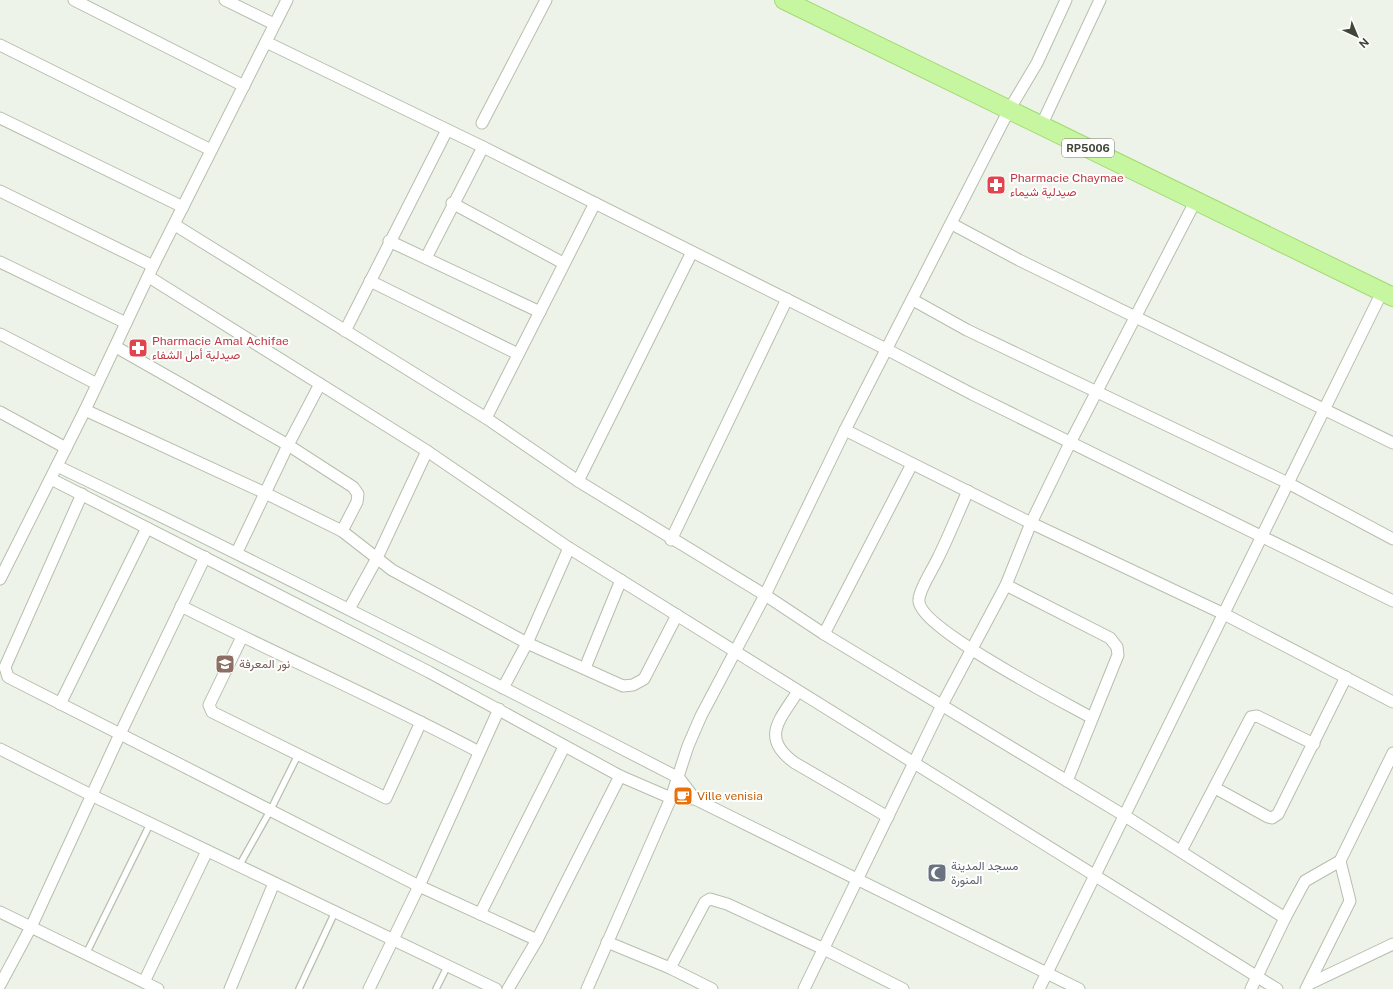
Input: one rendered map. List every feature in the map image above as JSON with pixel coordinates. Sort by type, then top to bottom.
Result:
[{"type":"main road","name":"RP5006","points":[[784,0],[1388,294]]},
{"type":"street","points":[[74,0],[244,86]]},
{"type":"street","points":[[225,0],[274,24]]},
{"type":"street","points":[[0,579],[85,410],[96,384],[116,347],[153,266],[176,225],[183,207],[211,150],[287,0]]},
{"type":"street","points":[[482,123],[546,0]]},
{"type":"street","points":[[587,989],[671,798],[694,731],[764,595],[886,349],[913,300],[1009,110],[1037,63],[1066,0]]},
{"type":"street","points":[[1042,126],[1100,0]]},
{"type":"street","points":[[266,42],[483,147],[1070,443],[1263,536],[1393,601]]},
{"type":"street","points":[[0,45],[211,150]]},
{"type":"street","points":[[0,118],[183,207]]},
{"type":"street","points":[[345,331],[389,241],[447,130]]},
{"type":"street","points":[[426,258],[452,204],[483,147]]},
{"type":"street","points":[[0,191],[153,266]]},
{"type":"street","points":[[804,989],[942,705],[1006,585],[1031,523],[1070,443],[1097,394],[1196,200]]},
{"type":"street","points":[[452,204],[563,263]]},
{"type":"street","points":[[486,418],[540,312],[563,263],[595,204]]},
{"type":"street","points":[[952,224],[1018,260],[1325,408],[1393,443]]},
{"type":"street","points":[[176,225],[486,418],[578,482],[671,540],[764,595],[824,634],[1125,816],[1285,918]]},
{"type":"street","points":[[389,241],[540,312]]},
{"type":"street","points":[[578,482],[692,252]]},
{"type":"street","points":[[0,262],[126,323]]},
{"type":"street","points":[[149,277],[427,451],[569,548],[1277,989]]},
{"type":"street","points":[[370,281],[518,354]]},
{"type":"street","points":[[1039,989],[1325,408],[1388,294]]},
{"type":"street","points":[[671,540],[787,299]]},
{"type":"street","points":[[913,300],[967,330],[1097,394],[1288,483],[1393,539]]},
{"type":"street","points":[[0,334],[96,384]]},
{"type":"street","points":[[116,347],[288,445],[353,487],[358,494],[357,502],[342,531]]},
{"type":"street","points":[[237,552],[288,445],[320,384]]},
{"type":"street","points":[[85,410],[265,493],[342,531],[376,560],[392,570],[527,643],[623,686],[638,683],[644,679],[677,615]]},
{"type":"street","points":[[1,415],[66,448]]},
{"type":"street","points":[[845,430],[1031,523],[1224,614],[1393,702]]},
{"type":"street","points":[[349,609],[376,560],[427,451]]},
{"type":"street","points":[[824,634],[912,464]]},
{"type":"street","points":[[57,466],[237,552],[679,778],[695,799]]},
{"type":"street","points":[[51,478],[499,709],[564,747],[620,776],[671,798],[695,799],[1079,989]]},
{"type":"street","points":[[968,491],[919,599],[923,612],[972,651],[1092,718]]},
{"type":"street","points":[[82,494],[5,668],[8,677],[418,886],[537,940]]},
{"type":"street","points":[[60,704],[147,528]]},
{"type":"street","points":[[503,688],[527,643],[569,548]]},
{"type":"street","points":[[0,985],[31,927],[91,795],[205,557]]},
{"type":"street","points":[[584,668],[621,580]]},
{"type":"street","points":[[1006,585],[1110,638],[1115,642],[1118,655],[1067,781]]},
{"type":"street","points":[[182,606],[242,637],[421,722],[479,752]]},
{"type":"street","points":[[242,637],[209,705],[210,710],[386,798],[421,722]]},
{"type":"street","points":[[1215,788],[1268,817],[1275,816],[1281,811],[1346,677]]},
{"type":"street","points":[[798,691],[776,727],[774,738],[785,756],[794,763],[888,817]]},
{"type":"street","points":[[369,989],[499,709]]},
{"type":"street","points":[[1181,851],[1251,717],[1257,716],[1314,744]]},
{"type":"street","points":[[480,914],[564,747]]},
{"type":"street","points":[[0,749],[150,824],[240,866],[447,967],[496,989]]},
{"type":"street","points":[[1250,989],[1305,881],[1340,861],[1393,753]]},
{"type":"street","points":[[508,989],[537,940],[620,776]]},
{"type":"street","points":[[144,982],[207,851]]},
{"type":"street","points":[[1308,987],[1350,901],[1340,861]]},
{"type":"street","points":[[230,989],[274,883]]},
{"type":"street","points":[[670,968],[705,902],[710,899],[727,904],[824,949],[903,989]]},
{"type":"street","points":[[0,912],[158,989]]},
{"type":"street","points":[[607,942],[670,968],[712,989]]},
{"type":"street","points":[[1308,987],[1393,944]]},
{"type":"lane","points":[[240,866],[298,755]]},
{"type":"lane","points":[[86,954],[150,824]]},
{"type":"lane","points":[[300,989],[335,912]]},
{"type":"lane","points":[[436,989],[447,967]]},
{"type":"place","name":"Pharmacie Chaymae صيدلية شيماء","points":[[996,185]]},
{"type":"place","name":"Pharmacie Amal Achifae صيدلية أمل الشفاء","points":[[138,348]]},
{"type":"place","name":"نور المعرفة","points":[[225,664]]},
{"type":"place","name":"Ville venisia","points":[[683,796]]},
{"type":"place","name":"مسجد المدينة المنورة","points":[[937,873]]}]
